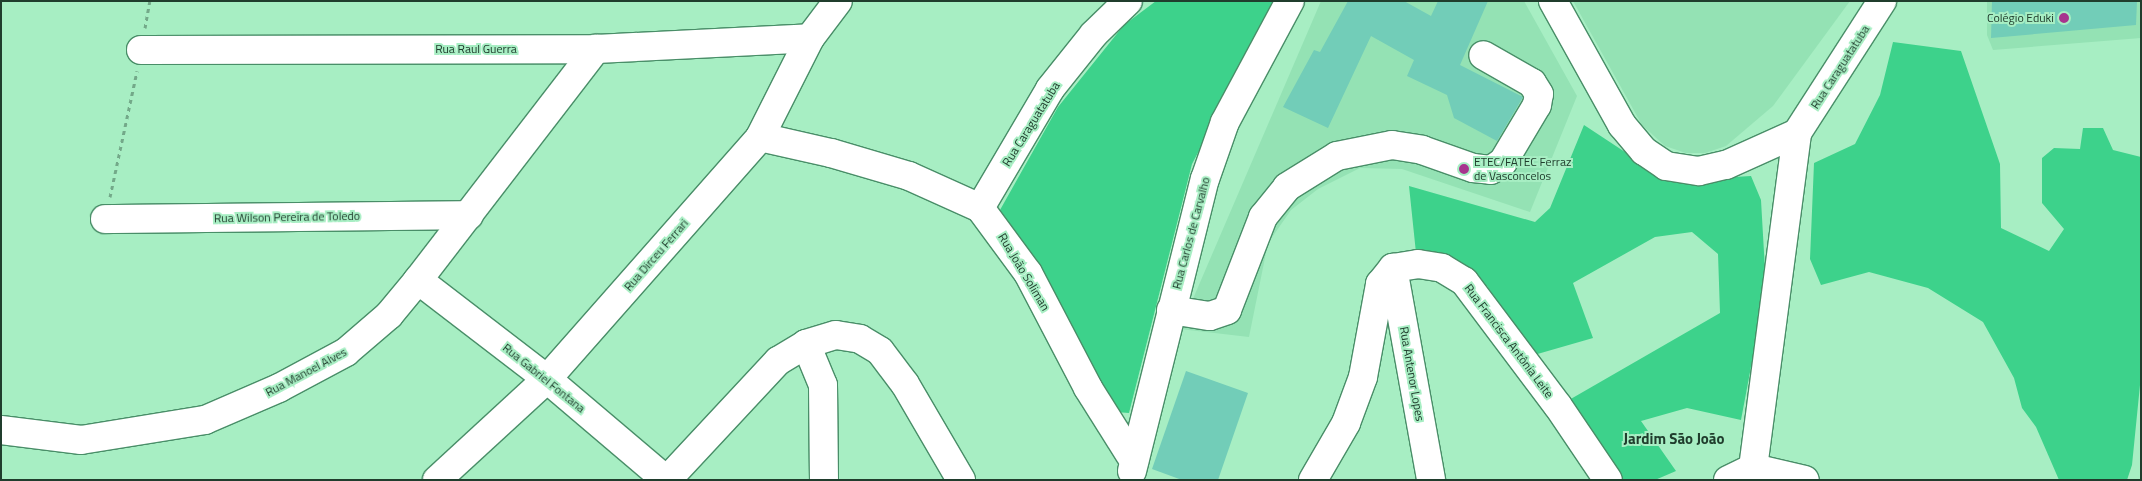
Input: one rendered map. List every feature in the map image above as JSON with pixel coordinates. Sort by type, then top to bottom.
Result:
[{"type":"street","name":"Rua Dirceu Ferrari","points":[[437,480],[547,378],[760,137],[810,38],[838,1]]},
{"type":"street","name":"Rua Caraguatatuba","points":[[980,208],[1050,89],[1094,34],[1128,1]]},
{"type":"street","name":"Rua Carlos de Carvalho","points":[[1132,471],[1205,179],[1226,122],[1290,1]]},
{"type":"street","points":[[1553,1],[1622,125],[1644,151],[1666,166],[1699,171],[1726,165],[1797,133]]},
{"type":"street","name":"Rua Caraguatatuba","points":[[1797,133],[1882,1]]},
{"type":"street","name":"Rua Raul Guerra","points":[[141,50],[596,49],[810,38]]},
{"type":"street","name":"Rua Manoel Alves","points":[[1,430],[81,440],[205,420],[279,388],[346,352],[389,315],[418,280],[596,49]]},
{"type":"street","points":[[1171,310],[1210,316],[1226,310],[1262,217],[1287,187],[1337,156],[1392,145],[1422,150],[1473,168],[1491,170],[1503,162],[1538,105],[1539,94],[1532,83],[1483,55]]},
{"type":"street","points":[[1753,468],[1797,133]]},
{"type":"street","name":"Rua João Soliman","points":[[760,137],[831,152],[909,176],[980,208],[1028,273],[1132,471]]},
{"type":"street","name":"Rua Wilson Pereira de Toledo","points":[[106,219],[468,215]]},
{"type":"street","name":"Rua Francisca Antônia Leite","points":[[1394,268],[1418,264],[1442,268],[1464,281],[1558,406],[1608,480]]},
{"type":"street","points":[[1313,480],[1346,424],[1363,377],[1380,284],[1394,268]]},
{"type":"street","name":"Rua Antenor Lopes","points":[[1394,268],[1431,480]]},
{"type":"street","name":"Rua Gabriel Fontana","points":[[418,280],[547,378],[666,480]]},
{"type":"street","points":[[666,480],[778,361],[806,344],[836,335],[860,339],[880,351],[906,384],[961,480]]},
{"type":"street","points":[[806,344],[823,385],[824,480]]},
{"type":"street","points":[[1728,480],[1753,468],[1805,480]]},
{"type":"path","points":[[106,219],[150,1]]},
{"type":"shaded area","points":[[1156,1],[1278,1],[1192,164],[1129,413],[1116,412],[1000,210],[1058,107],[1124,25]]},
{"type":"shaded area","name":"ETEC/FATEC Ferraz de Vasconcelos","points":[[1321,1],[1524,1],[1577,96],[1530,212],[1402,169],[1360,168],[1318,189],[1291,210],[1268,243],[1249,337],[1180,329]]},
{"type":"shaded area","points":[[1573,1],[1850,1],[1773,106],[1726,146],[1705,153],[1686,153],[1665,146],[1642,125]]},
{"type":"shaded area","name":"Colégio Eduki","points":[[1987,1],[2141,1],[2141,38],[1993,50],[1987,35]]},
{"type":"shaded area","points":[[1893,42],[1961,51],[2000,164],[2001,228],[2049,251],[2064,229],[2042,203],[2042,158],[2054,148],[2080,149],[2083,128],[2103,128],[2113,150],[2141,157],[2141,375],[2132,465],[2127,480],[2059,480],[2036,427],[2022,408],[2014,378],[1983,322],[1928,288],[1869,272],[1821,285],[1810,259],[1814,163],[1855,144],[1880,95]]},
{"type":"shaded area","points":[[1584,125],[1669,181],[1751,176],[1761,200],[1766,287],[1741,420],[1687,408],[1641,421],[1676,471],[1655,480],[1620,480],[1569,400],[1720,313],[1718,254],[1692,232],[1655,237],[1573,283],[1593,338],[1534,355],[1487,286],[1416,253],[1409,186],[1535,222],[1550,208]]},
{"type":"building","points":[[1348,1],[1404,1],[1431,16],[1438,1],[1488,1],[1460,65],[1523,97],[1497,141],[1454,118],[1447,95],[1407,76],[1414,60],[1371,36],[1328,128],[1283,107],[1314,50],[1320,52]]},
{"type":"building","name":"Colégio Eduki","points":[[1992,1],[2137,1],[2136,25],[1991,38]]},
{"type":"building","points":[[1186,371],[1248,393],[1218,480],[1182,480],[1152,469]]},
{"type":"place","name":"Colégio Eduki","points":[[2064,18]]},
{"type":"place","name":"ETEC/FATEC Ferraz de Vasconcelos","points":[[1464,169]]},
{"type":"district","name":"Jardim São João","points":[[1674,439]]}]
